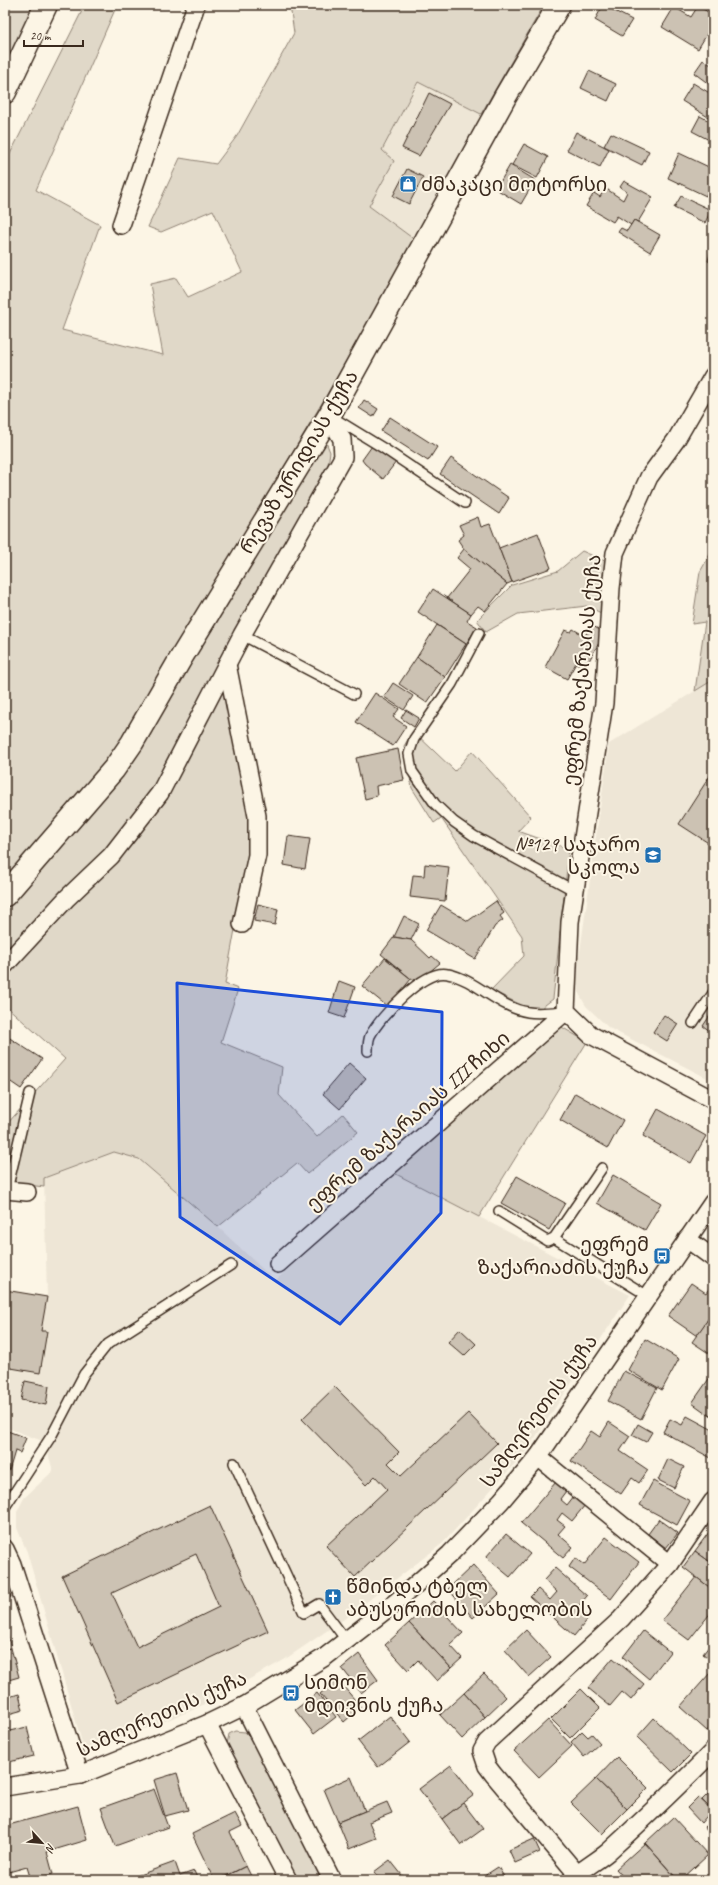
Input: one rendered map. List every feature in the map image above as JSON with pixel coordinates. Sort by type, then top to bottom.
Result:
[{"type":"street","points":[[5,92],[46,5]]},
{"type":"street","points":[[121,225],[196,5]]},
{"type":"street","name":"რევაზ ურიდიას ქუჩა","points":[[5,895],[114,768],[132,743],[181,658],[329,416],[505,97],[559,5]]},
{"type":"street","name":"ეფრემ ზაქარაიას ქუჩა","points":[[566,1011],[570,922],[604,703],[611,588],[615,553],[649,477],[676,440],[713,376]]},
{"type":"street","points":[[5,965],[67,898],[111,856],[160,794],[242,636],[343,457],[342,439],[329,416]]},
{"type":"street","points":[[227,664],[257,816],[257,855],[242,924]]},
{"type":"street","points":[[566,1011],[591,1035],[713,1100]]},
{"type":"street","name":"ეფრემ ზაქარაიას III ჩიხი","points":[[278,1264],[566,1011]]},
{"type":"street","points":[[6,1190],[28,1192]]},
{"type":"street","name":"სამღერეთის ქუჩა","points":[[5,1787],[80,1775],[207,1724],[244,1706],[324,1657],[396,1602],[450,1554],[501,1501],[538,1457],[686,1239],[712,1204]]},
{"type":"street","points":[[686,1239],[713,1258]]},
{"type":"street","points":[[538,1457],[670,1564]]},
{"type":"street","points":[[713,1501],[670,1564],[621,1619],[487,1742],[482,1751],[493,1774],[574,1877],[601,1858],[669,1796],[713,1751]]},
{"type":"street","points":[[5,1549],[12,1564],[80,1775]]},
{"type":"street","points":[[244,1706],[332,1880]]},
{"type":"street","points":[[207,1724],[288,1880]]},
{"type":"lane","points":[[329,416],[383,448],[465,503]]},
{"type":"lane","points":[[480,633],[452,684],[414,739],[409,754],[412,771],[435,804],[454,822],[474,836],[575,891]]},
{"type":"lane","points":[[242,636],[354,694]]},
{"type":"lane","points":[[368,1051],[370,1037],[397,1000],[415,986],[440,973],[455,976],[514,1008],[528,1012],[566,1011]]},
{"type":"lane","points":[[693,1023],[713,993]]},
{"type":"lane","points":[[6,1190],[30,1093]]},
{"type":"lane","points":[[499,1211],[547,1241],[554,1238],[602,1168]]},
{"type":"lane","points":[[554,1238],[648,1296]]},
{"type":"lane","points":[[5,1507],[52,1436],[84,1374],[108,1344],[231,1265]]},
{"type":"lane","points":[[234,1463],[304,1613],[319,1604],[346,1640]]},
{"type":"highlighted area","points":[[177,983],[442,1012],[441,1213],[340,1324],[180,1217]]},
{"type":"shaded area","points":[[5,5],[46,5],[5,83]]},
{"type":"shaded area","points":[[85,5],[117,5],[36,190],[100,225],[62,330],[163,355],[150,284],[176,278],[188,297],[242,272],[213,210],[161,232],[148,227],[180,158],[216,164],[237,136],[294,33],[290,5],[544,5],[481,114],[418,82],[382,150],[394,161],[369,206],[415,240],[329,391],[116,752],[5,877],[5,164]]},
{"type":"shaded area","points":[[419,82],[481,114],[415,240],[369,206],[394,161],[382,150]]},
{"type":"shaded area","points":[[326,442],[330,452],[328,465],[147,801],[120,837],[5,956],[5,902],[121,772]]},
{"type":"shaded area","points":[[713,549],[713,680],[695,691],[705,622],[692,624],[700,572]]},
{"type":"shaded area","points":[[582,551],[607,562],[603,614],[587,606],[518,614],[486,632],[477,620],[512,585],[558,571]]},
{"type":"shaded area","name":"№129 საჯარო სკოლა","points":[[713,680],[713,1081],[609,1028],[586,1006],[577,990],[578,966],[609,744]]},
{"type":"shaded area","points":[[220,687],[228,687],[250,807],[249,853],[225,984],[238,989],[221,1042],[282,1067],[279,1095],[317,1137],[343,1114],[358,1132],[307,1174],[297,1163],[218,1227],[139,1159],[114,1152],[44,1178],[44,1187],[5,1182],[5,1122],[7,1124],[65,1059],[5,1005],[5,977],[119,851]]},
{"type":"shaded area","points":[[413,731],[455,771],[472,751],[531,817],[518,831],[569,849],[553,999],[541,1008],[525,1007],[491,990],[524,956],[522,936],[441,818],[434,823],[412,788],[404,746]]},
{"type":"shaded area","points":[[560,1026],[587,1042],[479,1217],[394,1173]]},
{"type":"shaded area","points":[[114,1152],[139,1159],[218,1227],[275,1281],[394,1173],[630,1295],[527,1450],[443,1543],[347,1617],[284,1660],[195,1709],[85,1753],[27,1552],[17,1528],[17,1512],[24,1498],[53,1471],[45,1442],[5,1427],[5,1290],[47,1297],[44,1178]]},
{"type":"shaded area","points":[[235,1731],[245,1732],[253,1739],[327,1880],[297,1880],[229,1754],[227,1744],[229,1734]]},
{"type":"building","points":[[603,5],[632,20],[622,36],[595,20]]},
{"type":"building","points":[[698,6],[713,15],[713,24],[698,49],[662,27],[674,7],[691,17]]},
{"type":"building","points":[[703,60],[713,66],[713,87],[694,73]]},
{"type":"building","points":[[589,71],[616,84],[608,101],[581,88]]},
{"type":"building","points":[[693,83],[713,95],[713,120],[682,101]]},
{"type":"building","points":[[429,93],[450,104],[419,156],[402,148]]},
{"type":"building","points":[[700,116],[713,123],[713,142],[692,131]]},
{"type":"building","points":[[576,132],[609,149],[600,167],[567,150]]},
{"type":"building","points":[[611,133],[649,151],[642,165],[604,146]]},
{"type":"building","points":[[524,144],[548,157],[537,178],[512,165]]},
{"type":"building","points":[[679,153],[713,169],[713,181],[706,196],[668,178]]},
{"type":"building","points":[[510,165],[535,180],[521,204],[496,189]]},
{"type":"building","points":[[407,169],[423,177],[409,204],[393,196]]},
{"type":"building","points":[[624,181],[653,197],[638,222],[634,220],[631,225],[617,216],[613,222],[586,206],[594,193],[600,197],[605,188],[623,200],[627,192],[620,187]]},
{"type":"building","points":[[681,196],[711,210],[705,223],[674,208]]},
{"type":"building","points":[[634,220],[660,235],[650,252],[618,232],[621,228],[627,231]]},
{"type":"building","points":[[713,243],[713,263],[708,261]]},
{"type":"building","points":[[364,400],[378,409],[373,417],[359,408]]},
{"type":"building","points":[[390,417],[437,447],[428,461],[381,431]]},
{"type":"building","points":[[372,446],[396,462],[383,479],[362,460]]},
{"type":"building","points":[[451,458],[509,498],[499,514],[440,474]]},
{"type":"building","points":[[478,517],[481,527],[490,524],[512,582],[507,584],[464,549],[458,540],[464,535],[459,525]]},
{"type":"building","points":[[538,533],[551,568],[512,582],[499,548]]},
{"type":"building","points":[[464,549],[507,584],[485,611],[478,606],[471,614],[447,598],[470,569],[457,558]]},
{"type":"building","points":[[433,589],[471,614],[467,621],[477,627],[466,644],[418,612]]},
{"type":"building","points":[[437,625],[466,644],[445,677],[417,657]]},
{"type":"building","points":[[591,625],[600,630],[600,641],[585,668],[576,663],[567,679],[545,667],[565,630],[571,632],[573,629],[585,636]]},
{"type":"building","points":[[417,657],[445,677],[427,703],[399,684]]},
{"type":"building","points":[[393,683],[413,696],[404,710],[384,697]]},
{"type":"building","points":[[375,693],[399,709],[393,717],[406,726],[393,746],[356,722]]},
{"type":"building","points":[[406,710],[419,718],[414,727],[401,718]]},
{"type":"building","points":[[398,749],[404,780],[376,786],[377,796],[365,799],[356,758]]},
{"type":"building","points":[[713,771],[713,846],[679,824]]},
{"type":"building","points":[[288,836],[310,839],[305,869],[284,865]]},
{"type":"building","points":[[425,864],[449,867],[445,901],[410,897],[413,875],[424,876]]},
{"type":"building","points":[[496,901],[504,913],[500,916],[503,920],[495,926],[475,959],[426,930],[441,905],[468,921]]},
{"type":"building","points":[[258,904],[278,909],[275,925],[254,921]]},
{"type":"building","points":[[404,916],[419,924],[411,940],[394,937]]},
{"type":"building","points":[[394,937],[411,940],[430,958],[432,956],[440,963],[416,983],[381,954]]},
{"type":"building","points":[[385,958],[411,979],[388,1007],[362,986]]},
{"type":"building","points":[[339,981],[355,987],[344,1018],[329,1013]]},
{"type":"building","points":[[713,1011],[713,1033],[703,1026]]},
{"type":"building","points":[[664,1015],[678,1024],[667,1041],[653,1032]]},
{"type":"building","points":[[5,1035],[42,1059],[21,1089],[5,1078]]},
{"type":"building","points":[[349,1063],[366,1078],[340,1109],[323,1094]]},
{"type":"building","points":[[575,1093],[623,1120],[608,1148],[560,1120]]},
{"type":"building","points":[[658,1109],[706,1136],[691,1163],[643,1136]]},
{"type":"building","points":[[613,1175],[661,1203],[645,1230],[597,1203]]},
{"type":"building","points":[[517,1176],[565,1203],[549,1230],[501,1203]]},
{"type":"building","points":[[691,1283],[706,1293],[713,1283],[713,1312],[697,1336],[668,1316]]},
{"type":"building","points":[[5,1290],[47,1297],[41,1331],[47,1331],[40,1373],[5,1367]]},
{"type":"building","points":[[713,1312],[713,1356],[692,1342]]},
{"type":"building","points":[[460,1329],[476,1344],[464,1356],[448,1342]]},
{"type":"building","points":[[645,1339],[679,1359],[662,1390],[628,1370]]},
{"type":"building","points":[[624,1371],[657,1388],[641,1419],[608,1401]]},
{"type":"building","points":[[713,1373],[713,1418],[692,1403]]},
{"type":"building","points":[[25,1381],[49,1386],[46,1405],[21,1400]]},
{"type":"building","points":[[335,1387],[399,1452],[388,1463],[401,1476],[468,1413],[497,1443],[355,1577],[326,1546],[387,1489],[375,1476],[366,1485],[302,1419]]},
{"type":"building","points":[[687,1416],[713,1430],[713,1454],[711,1458],[663,1432],[670,1419],[682,1425]]},
{"type":"building","points":[[609,1422],[630,1436],[620,1451],[648,1470],[639,1483],[632,1478],[621,1494],[571,1461],[591,1431],[600,1437]]},
{"type":"building","points":[[638,1424],[652,1432],[646,1442],[632,1435]]},
{"type":"building","points":[[5,1430],[26,1438],[20,1453],[15,1451],[9,1471],[5,1470]]},
{"type":"building","points":[[668,1459],[684,1467],[674,1488],[658,1480]]},
{"type":"building","points":[[653,1481],[690,1501],[677,1525],[640,1505]]},
{"type":"building","points":[[556,1482],[566,1491],[560,1499],[567,1505],[574,1496],[585,1505],[572,1521],[562,1513],[557,1520],[565,1526],[558,1534],[573,1547],[563,1558],[521,1523]]},
{"type":"building","points":[[210,1505],[268,1631],[118,1702],[62,1576]],"holes":[[[196,1554],[219,1607],[137,1647],[112,1593]]]},
{"type":"building","points":[[659,1519],[678,1533],[666,1548],[648,1534]]},
{"type":"building","points":[[712,1528],[713,1529],[713,1564],[695,1551]]},
{"type":"building","points":[[506,1534],[530,1554],[510,1577],[486,1557]]},
{"type":"building","points":[[606,1537],[639,1562],[611,1599],[569,1567],[575,1558],[584,1565]]},
{"type":"building","points":[[695,1551],[713,1564],[713,1590],[683,1567]]},
{"type":"building","points":[[473,1565],[499,1594],[473,1618],[448,1589]]},
{"type":"building","points":[[555,1568],[587,1596],[577,1608],[589,1618],[574,1636],[530,1597],[538,1589],[550,1600],[557,1592],[544,1580]]},
{"type":"building","points":[[696,1577],[713,1590],[713,1610],[689,1640],[662,1620]]},
{"type":"building","points":[[5,1582],[11,1597],[5,1599]]},
{"type":"building","points":[[433,1601],[463,1633],[450,1645],[462,1658],[451,1668],[409,1623]]},
{"type":"building","points":[[409,1623],[451,1668],[437,1681],[418,1660],[408,1670],[385,1645]]},
{"type":"building","points":[[5,1626],[11,1648],[5,1649]]},
{"type":"building","points":[[526,1630],[551,1657],[529,1677],[505,1650]]},
{"type":"building","points":[[643,1631],[670,1652],[649,1679],[623,1657]]},
{"type":"building","points":[[713,1641],[713,1661],[703,1654]]},
{"type":"building","points":[[11,1648],[19,1677],[5,1681],[5,1649]]},
{"type":"building","points":[[359,1654],[378,1680],[361,1693],[342,1668]]},
{"type":"building","points":[[613,1658],[644,1684],[631,1700],[622,1692],[610,1706],[588,1688]]},
{"type":"building","points":[[710,1673],[713,1676],[713,1724],[707,1731],[680,1707]]},
{"type":"building","points":[[484,1674],[506,1697],[485,1717],[464,1693]]},
{"type":"building","points":[[337,1679],[361,1707],[344,1722],[320,1694]]},
{"type":"building","points":[[581,1689],[600,1708],[570,1738],[551,1719]]},
{"type":"building","points":[[317,1693],[336,1717],[314,1734],[295,1710]]},
{"type":"building","points":[[464,1693],[485,1717],[462,1739],[440,1715]]},
{"type":"building","points":[[19,1694],[23,1710],[5,1715],[5,1698]]},
{"type":"building","points":[[390,1716],[410,1742],[378,1767],[358,1741]]},
{"type":"building","points":[[654,1718],[691,1754],[673,1772],[637,1737]]},
{"type":"building","points":[[548,1720],[572,1746],[539,1777],[514,1751]]},
{"type":"building","points":[[27,1727],[34,1756],[5,1763],[5,1732]]},
{"type":"building","points":[[582,1731],[588,1737],[592,1734],[600,1743],[584,1757],[571,1742]]},
{"type":"building","points":[[617,1757],[648,1788],[627,1809],[596,1779]]},
{"type":"building","points":[[451,1765],[474,1795],[442,1819],[419,1789]]},
{"type":"building","points":[[177,1773],[188,1810],[165,1816],[154,1780]]},
{"type":"building","points":[[351,1777],[365,1811],[338,1822],[324,1789]]},
{"type":"building","points":[[596,1779],[627,1809],[602,1834],[571,1803]]},
{"type":"building","points":[[154,1789],[168,1827],[115,1846],[101,1808]]},
{"type":"building","points":[[713,1789],[713,1811],[702,1800]]},
{"type":"building","points":[[698,1797],[712,1810],[701,1823],[687,1808]]},
{"type":"building","points":[[387,1802],[392,1813],[369,1822],[376,1838],[349,1849],[338,1822]]},
{"type":"building","points":[[463,1803],[483,1829],[461,1845],[442,1819]]},
{"type":"building","points":[[78,1806],[87,1840],[47,1852],[53,1874],[31,1880],[27,1867],[5,1873],[5,1826]]},
{"type":"building","points":[[235,1813],[242,1826],[230,1832],[246,1866],[218,1880],[214,1880],[192,1834]]},
{"type":"building","points":[[673,1817],[708,1855],[681,1880],[678,1880],[645,1843]]},
{"type":"building","points":[[713,1818],[713,1838],[704,1827]]},
{"type":"building","points":[[534,1839],[540,1852],[515,1863],[509,1850]]},
{"type":"building","points":[[645,1843],[674,1876],[670,1880],[626,1880],[616,1869]]},
{"type":"building","points":[[390,1860],[406,1880],[376,1880],[379,1878],[374,1872]]},
{"type":"building","points":[[175,1862],[180,1876],[194,1871],[198,1880],[128,1879]]},
{"type":"building","points":[[246,1866],[253,1880],[219,1880]]},
{"type":"building","points":[[498,1867],[506,1880],[478,1880]]},
{"type":"place","name":"ძმაკაცი მოტორსი","points":[[408,184]]},
{"type":"place","name":"№129 საჯარო სკოლა","points":[[653,855]]},
{"type":"place","name":"ეფრემ ზაქარიაძის ქუჩა","points":[[662,1256]]},
{"type":"place","name":"წმინდა ტბელ აბუსერიძის სახელობის","points":[[333,1597]]},
{"type":"place","name":"სიმონ მდივნის ქუჩა","points":[[291,1693]]}]
